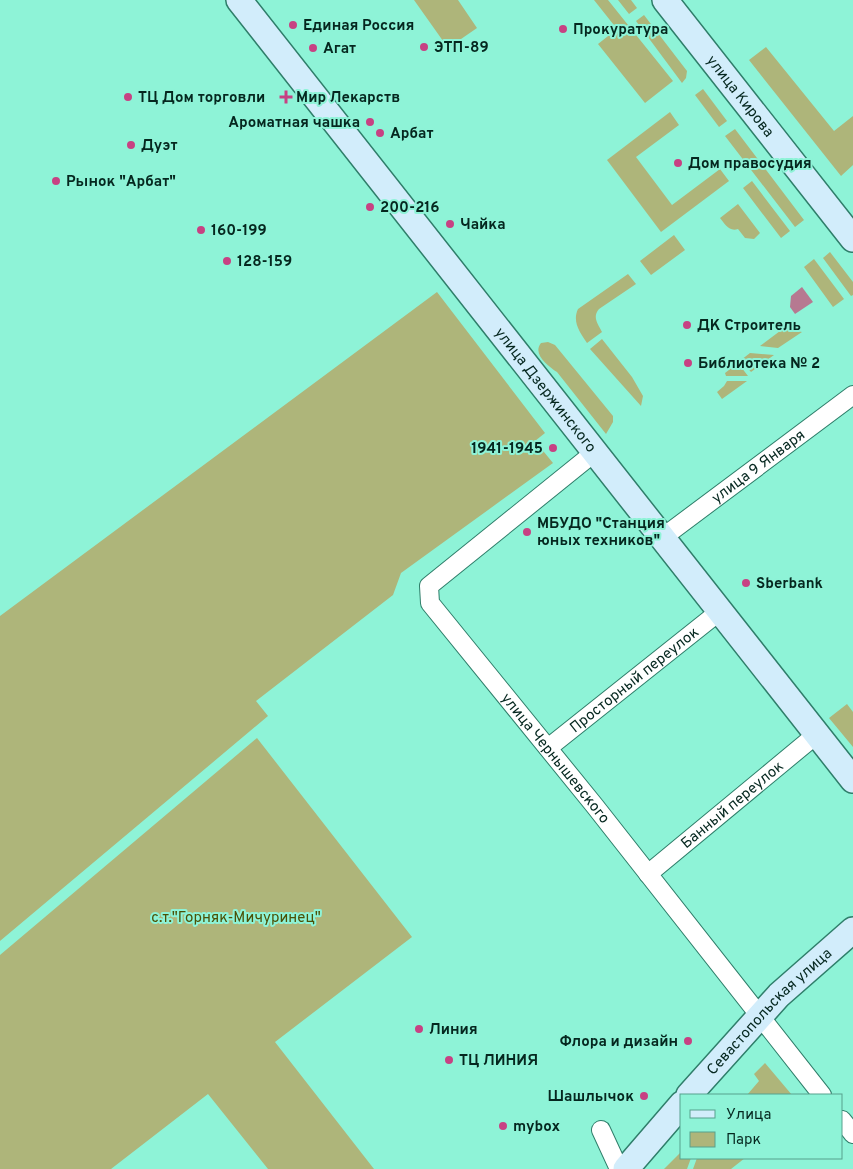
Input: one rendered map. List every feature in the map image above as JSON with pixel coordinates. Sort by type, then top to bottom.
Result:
[{"type":"main road","name":"улица Дзержинского","points":[[239,0],[853,780]]},
{"type":"main road","name":"улица Кирова","points":[[665,0],[853,239]]},
{"type":"main road","name":"Севастопольская улица","points":[[690,1094],[778,994],[853,930]]},
{"type":"main road","points":[[626,1169],[680,1106]]},
{"type":"street","name":"улица 9 Января","points":[[662,538],[853,395]]},
{"type":"street","name":"улица Чернышевского","points":[[595,452],[429,586],[430,603],[548,748],[821,1094]]},
{"type":"street","name":"Просторный переулок","points":[[548,748],[720,611]]},
{"type":"street","name":"Банный переулок","points":[[648,874],[817,734]]},
{"type":"street","points":[[843,1121],[853,1134]]},
{"type":"street","points":[[601,1130],[619,1169]]},
{"type":"green space","points":[[414,0],[458,0],[477,28],[448,48]]},
{"type":"green space","points":[[594,0],[608,0],[673,81],[645,103],[598,44],[617,29]]},
{"type":"green space","points":[[618,0],[631,0],[637,8],[629,14]]},
{"type":"green space","points":[[644,15],[687,71],[686,78],[682,83],[636,21]]},
{"type":"green space","points":[[766,47],[834,131],[853,116],[853,165],[841,176],[749,60]]},
{"type":"green space","points":[[703,89],[727,121],[719,127],[695,95]]},
{"type":"green space","points":[[670,112],[679,125],[636,157],[672,205],[720,169],[729,181],[661,232],[607,160]]},
{"type":"green space","points":[[735,129],[804,220],[795,227],[725,136]]},
{"type":"green space","points":[[752,181],[790,231],[781,238],[743,188]]},
{"type":"green space","points":[[738,204],[760,233],[754,239],[745,238],[738,229],[730,228],[720,218]]},
{"type":"green space","points":[[674,235],[685,250],[651,275],[640,261]]},
{"type":"green space","points":[[830,252],[853,282],[853,295],[851,296],[823,258]]},
{"type":"green space","points":[[814,259],[844,299],[833,307],[804,267]]},
{"type":"green space","points":[[628,274],[636,284],[599,309],[596,318],[602,332],[587,343],[576,323],[578,309]]},
{"type":"green space","points":[[437,292],[545,433],[535,441],[553,463],[401,573],[393,595],[256,701],[268,716],[0,941],[0,616]]},
{"type":"green space","points":[[784,328],[802,332],[778,348],[760,346]]},
{"type":"green space","points":[[602,339],[632,377],[643,396],[641,406],[590,349]]},
{"type":"green space","points":[[548,342],[555,345],[613,416],[613,422],[606,434],[557,372],[542,359],[538,351],[539,347],[541,343]]},
{"type":"green space","points":[[750,353],[774,355],[751,372],[741,360]]},
{"type":"green space","points":[[738,363],[748,376],[726,376],[725,373]]},
{"type":"green space","points":[[727,381],[747,381],[722,399],[717,392]]},
{"type":"green space","points":[[847,704],[853,712],[853,747],[829,718]]},
{"type":"green space","name":"с.т.\"Горняк-Мичуринец\"","points":[[257,738],[412,937],[275,1042],[374,1169],[268,1169],[208,1094],[111,1169],[0,1169],[0,955]]},
{"type":"green space","points":[[765,1063],[791,1094],[748,1094],[759,1081],[754,1074]]},
{"type":"green space","points":[[680,1153],[680,1159],[691,1159],[687,1169],[664,1169]]},
{"type":"green space","points":[[697,1159],[744,1159],[731,1169],[693,1169]]},
{"type":"shaded area","points":[[802,287],[813,302],[795,314],[790,307],[791,296]]},
{"type":"place","name":"Единая Россия","points":[[293,25]]},
{"type":"place","name":"Прокуратура","points":[[563,29]]},
{"type":"place","name":"ЭТП-89","points":[[424,47]]},
{"type":"place","name":"Агат","points":[[313,48]]},
{"type":"place","name":"ТЦ Дом торговли","points":[[128,97]]},
{"type":"place","name":"Мир Лекарств","points":[[286,97]]},
{"type":"place","name":"Ароматная чашка","points":[[370,122]]},
{"type":"place","name":"Арбат","points":[[380,133]]},
{"type":"place","name":"Дуэт","points":[[131,145]]},
{"type":"place","name":"Дом правосудия","points":[[678,163]]},
{"type":"place","name":"Рынок \"Арбат\"","points":[[56,181]]},
{"type":"place","name":"200-216","points":[[370,207]]},
{"type":"place","name":"Чайка","points":[[450,224]]},
{"type":"place","name":"160-199","points":[[201,230]]},
{"type":"place","name":"128-159","points":[[227,261]]},
{"type":"place","name":"ДК Строитель","points":[[687,325]]},
{"type":"place","name":"Библиотека № 2","points":[[688,363]]},
{"type":"place","name":"1941-1945","points":[[553,448]]},
{"type":"place","name":"МБУДО \"Станция юных техников\"","points":[[527,532]]},
{"type":"place","name":"Sberbank","points":[[746,583]]},
{"type":"place","name":"Линия","points":[[419,1029]]},
{"type":"place","name":"Флора и дизайн","points":[[688,1041]]},
{"type":"place","name":"ТЦ ЛИНИЯ","points":[[449,1060]]},
{"type":"place","name":"Шашлычок","points":[[644,1096]]},
{"type":"place","name":"mybox","points":[[503,1126]]}]
